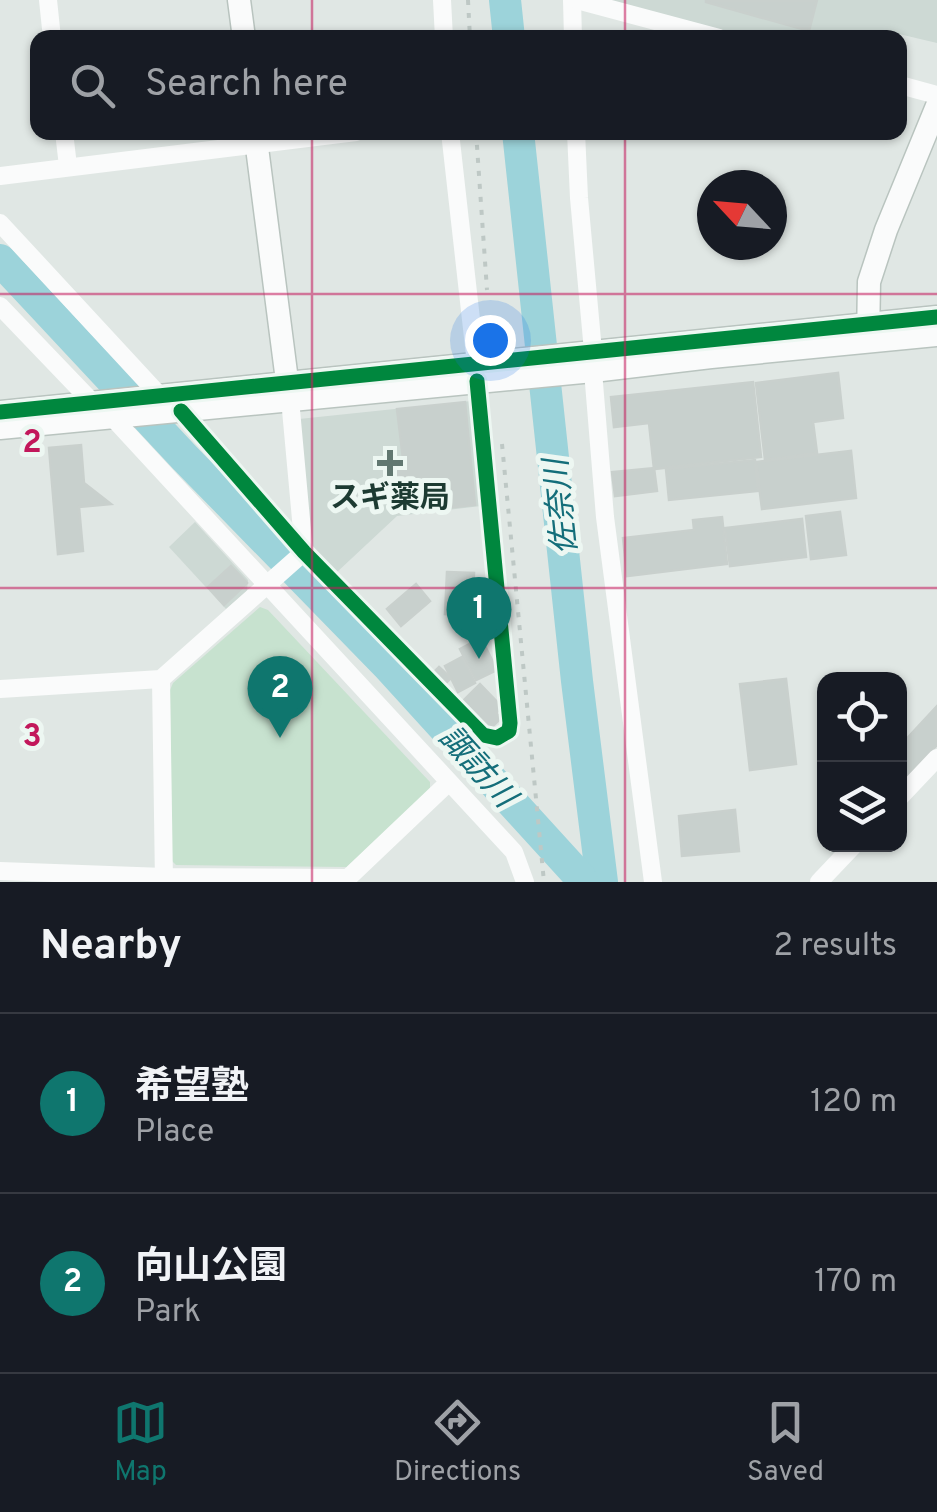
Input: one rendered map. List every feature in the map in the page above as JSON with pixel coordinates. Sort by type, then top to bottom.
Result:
[{"type":"street","points":[[48,0],[51,30]]},
{"type":"street","points":[[240,0],[243,30]]},
{"type":"street","points":[[442,0],[444,30]]},
{"type":"street","points":[[574,30],[575,0],[689,30]]},
{"type":"street","points":[[907,87],[937,95]]},
{"type":"street","points":[[868,334],[869,282],[886,230],[928,153],[937,106]]},
{"type":"street","points":[[65,140],[68,166]]},
{"type":"street","points":[[0,176],[249,140]]},
{"type":"street","points":[[256,140],[304,552]]},
{"type":"street","points":[[0,223],[304,552],[483,735],[497,738],[509,731],[485,372],[451,140]]},
{"type":"street","points":[[576,140],[588,362],[653,882]]},
{"type":"street","points":[[0,306],[92,403]]},
{"type":"street","points":[[0,428],[113,418],[288,391],[588,362],[711,357],[868,334],[937,317]]},
{"type":"street","points":[[868,334],[937,334]]},
{"type":"street","points":[[0,412],[92,403],[171,407]]},
{"type":"street","points":[[113,418],[273,581],[514,852],[525,882]]},
{"type":"street","points":[[0,689],[161,679],[304,552]]},
{"type":"street","points":[[161,679],[164,880]]},
{"type":"street","points":[[907,790],[937,758]]},
{"type":"street","points":[[0,871],[164,880],[348,880],[448,782]]},
{"type":"street","points":[[818,882],[847,852]]},
{"type":"path","points":[[468,0],[470,30]]},
{"type":"path","points":[[477,140],[487,292]]},
{"type":"path","points":[[502,445],[544,882]]},
{"type":"shaded area","points":[[609,0],[937,0],[937,43],[907,36],[907,30],[722,30]]},
{"type":"shaded area","name":"スギ薬局","points":[[471,401],[481,506],[397,516],[336,573],[312,549],[299,419]]},
{"type":"shaded area","points":[[195,522],[248,580],[247,591],[226,609],[169,547]]},
{"type":"green space","points":[[260,607],[268,610],[430,782],[430,789],[347,867],[176,865],[172,861],[170,690],[173,683]]},
{"type":"building","points":[[706,0],[817,0],[809,30]]},
{"type":"building","points":[[838,373],[843,418],[813,422],[817,453],[765,460],[756,383]]},
{"type":"building","points":[[753,382],[761,457],[654,469],[649,423],[614,427],[611,397]]},
{"type":"building","points":[[465,402],[475,505],[397,513],[392,469],[404,467],[397,409]]},
{"type":"building","points":[[81,445],[84,483],[111,504],[79,507],[83,551],[58,554],[49,448]]},
{"type":"building","points":[[851,451],[856,498],[762,509],[756,462]]},
{"type":"building","points":[[755,460],[758,491],[669,500],[666,469]]},
{"type":"building","points":[[654,468],[657,491],[615,496],[612,472]]},
{"type":"building","points":[[840,512],[846,555],[811,559],[806,516]]},
{"type":"building","points":[[722,517],[727,564],[627,576],[623,538],[694,530],[693,520]]},
{"type":"building","points":[[802,519],[806,557],[730,566],[725,528]]},
{"type":"building","points":[[231,566],[247,583],[224,605],[208,587]]},
{"type":"building","points":[[447,572],[474,573],[472,616],[445,614]]},
{"type":"building","points":[[416,584],[430,601],[401,626],[387,609]]},
{"type":"building","points":[[491,622],[492,634],[475,636],[474,623]]},
{"type":"building","points":[[481,638],[497,670],[476,680],[460,649]]},
{"type":"building","points":[[462,657],[475,683],[458,692],[445,666]]},
{"type":"building","points":[[439,667],[451,678],[445,684],[434,672]]},
{"type":"building","points":[[786,679],[796,764],[750,770],[740,684]]},
{"type":"building","points":[[480,684],[502,707],[496,713],[501,718],[491,728],[463,701]]},
{"type":"building","points":[[937,706],[937,745],[907,777],[907,738]]},
{"type":"building","points":[[735,810],[739,851],[682,856],[679,816]]},
{"type":"waterway","name":"佐奈川","points":[[505,0],[508,30]]},
{"type":"waterway","name":"佐奈川","points":[[519,140],[602,882]]},
{"type":"waterway","name":"諏訪川","points":[[0,260],[185,458],[387,665],[582,882]]},
{"type":"cycle path","points":[[0,412],[937,317]]},
{"type":"cycle path","points":[[181,411],[304,552],[483,735],[497,738],[509,731],[510,723],[477,381]]},
{"type":"place","name":"スギ薬局","points":[[390,463]]},
{"type":"place","name":"希望塾","points":[[479,659]]},
{"type":"place","name":"向山公園","points":[[280,738]]}]
